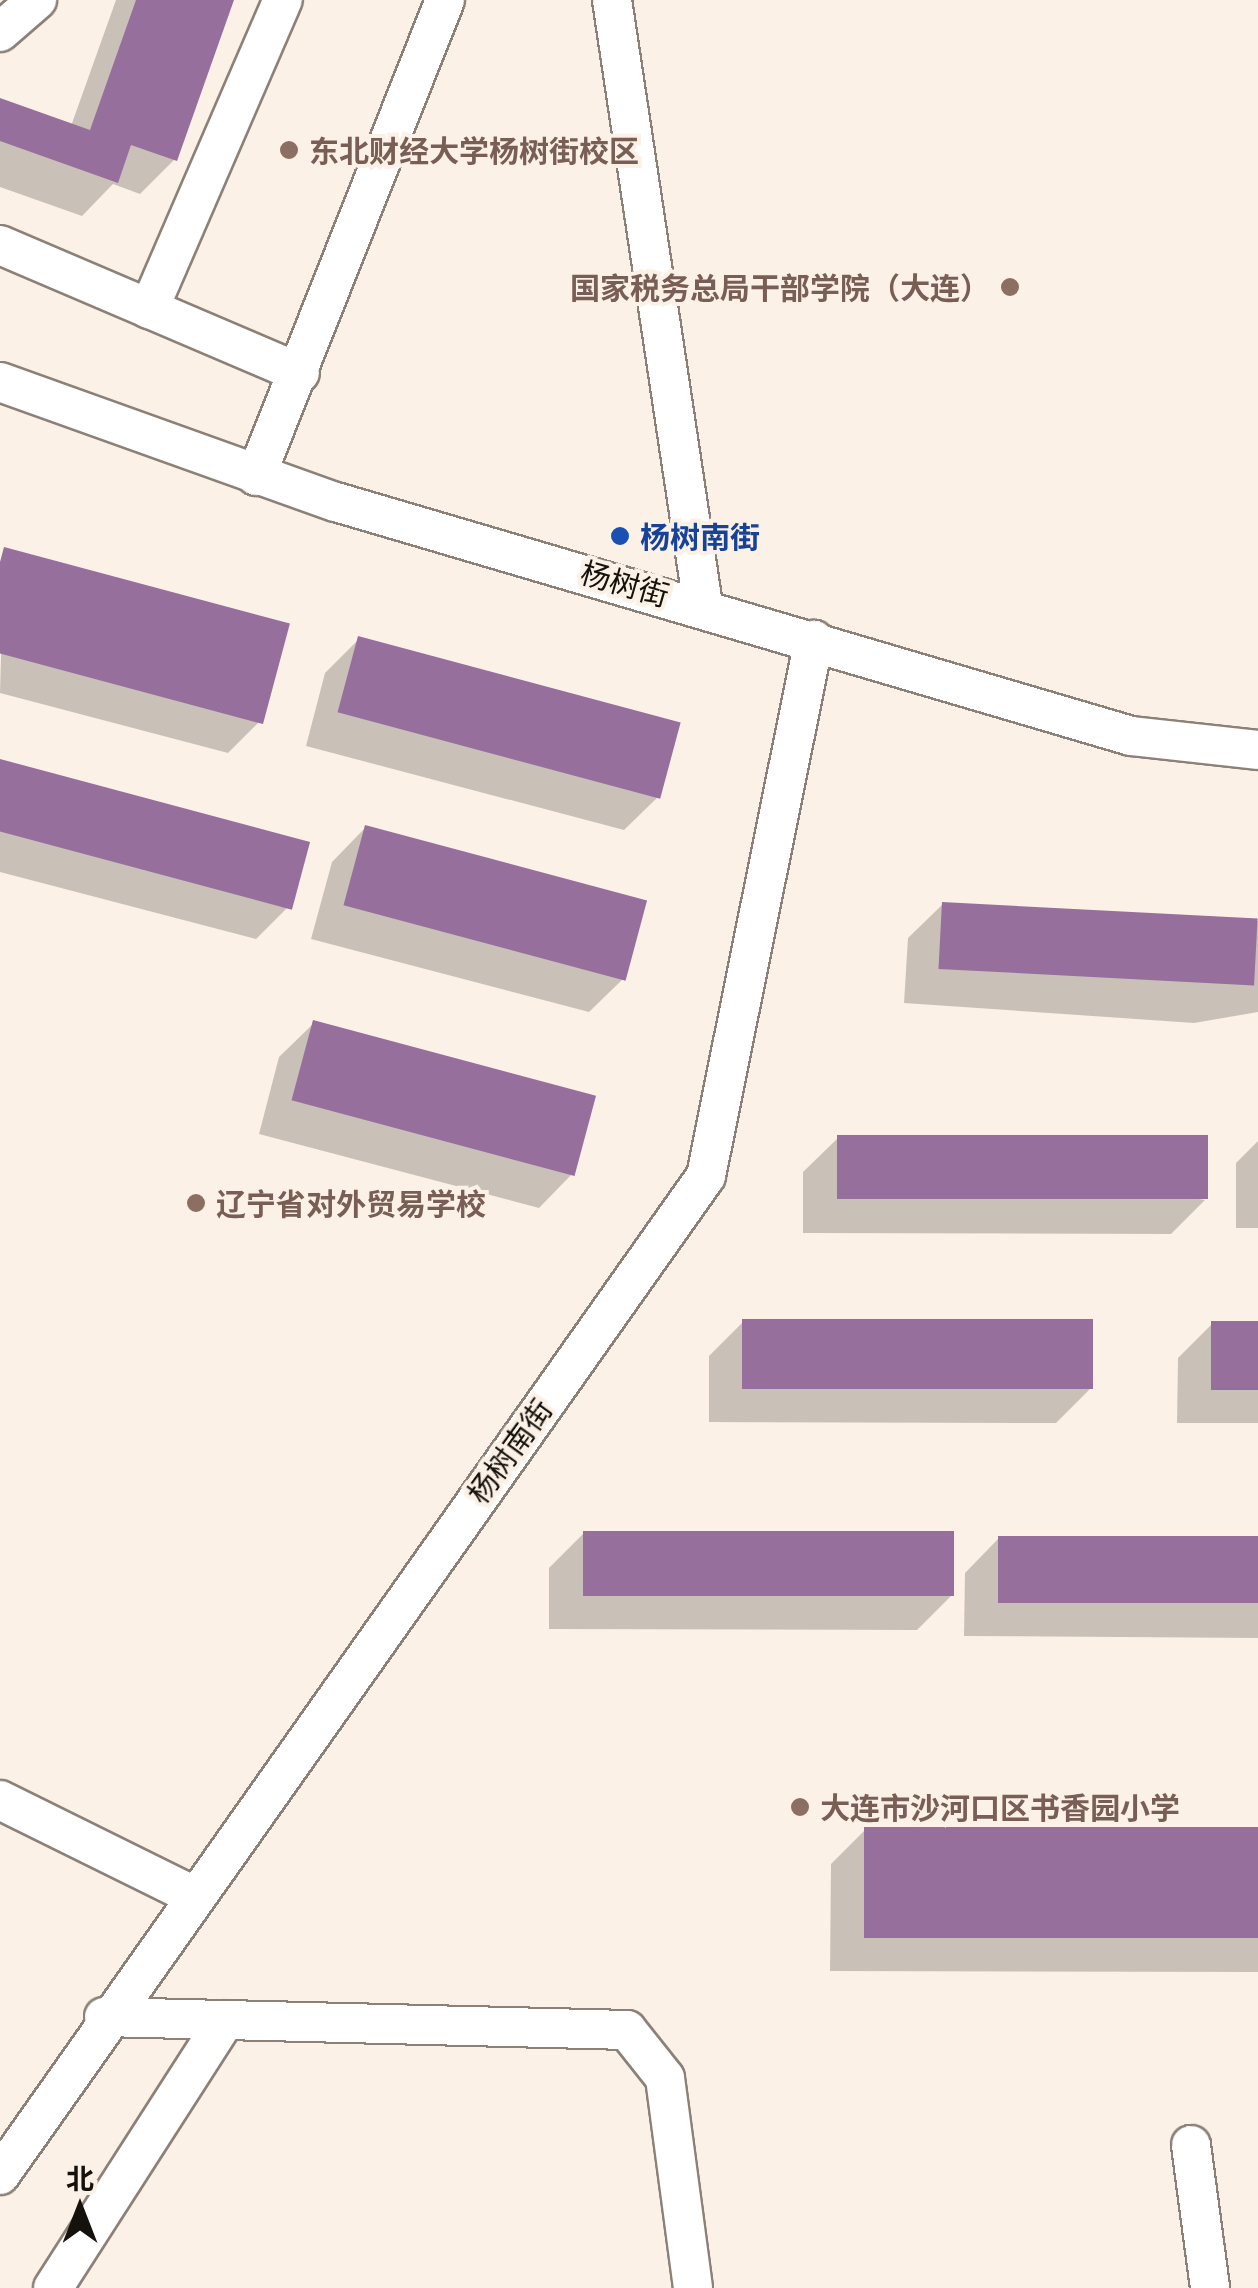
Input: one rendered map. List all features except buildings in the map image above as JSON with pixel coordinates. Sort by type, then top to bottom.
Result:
[{"type":"street","points":[[0,32],[37,0]]},
{"type":"street","points":[[150,309],[284,0]]},
{"type":"street","points":[[256,476],[445,0]]},
{"type":"street","points":[[612,0],[703,605]]},
{"type":"street","points":[[0,245],[300,373]]},
{"type":"street","name":"杨树街","points":[[0,382],[256,476],[703,605],[1131,736],[1258,750]]},
{"type":"street","name":"杨树南街","points":[[0,2175],[104,2017],[706,1176],[814,640]]},
{"type":"street","points":[[0,1800],[192,1894]]},
{"type":"street","points":[[104,2017],[627,2030],[665,2078],[693,2288]]},
{"type":"street","points":[[53,2288],[225,2020]]},
{"type":"street","points":[[1191,2145],[1210,2288]]},
{"type":"place","name":"东北财经大学杨树街校区","points":[[289,150]]},
{"type":"place","name":"国家税务总局干部学院（大连）","points":[[1010,287]]},
{"type":"place","name":"杨树南街","points":[[620,536]]},
{"type":"place","name":"辽宁省对外贸易学校","points":[[196,1203]]},
{"type":"place","name":"大连市沙河口区书香园小学","points":[[800,1807]]}]
